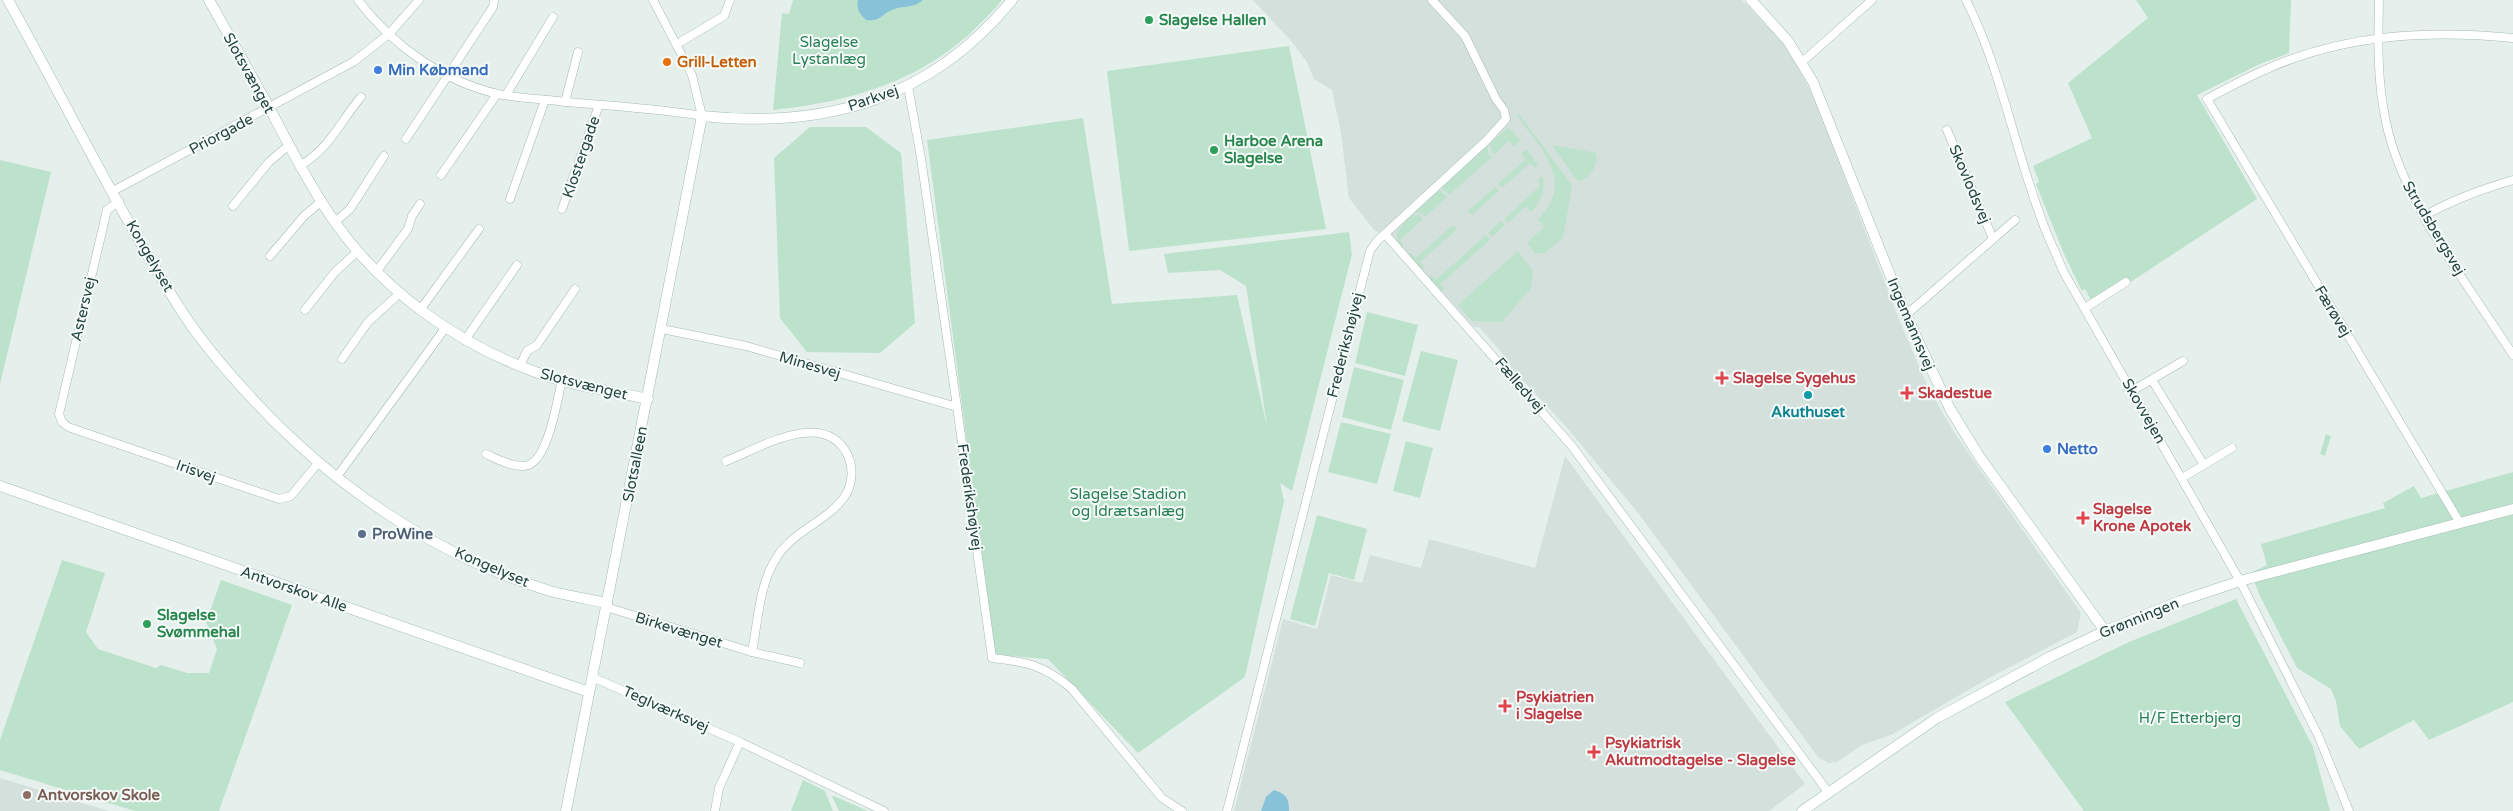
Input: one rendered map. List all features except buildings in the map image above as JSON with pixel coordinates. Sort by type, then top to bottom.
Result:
[{"type":"street","name":"Kongelyset","points":[[8,0],[180,308],[219,362],[270,418],[336,478],[416,532],[463,556],[551,591],[607,605]]},
{"type":"street","name":"Slotsvænget","points":[[209,0],[290,146],[335,222],[358,251],[400,293],[420,310],[465,340],[520,366],[562,380],[648,399]]},
{"type":"street","name":"Klostergade","points":[[358,0],[389,34],[407,50],[449,76],[497,94],[702,116]]},
{"type":"street","name":"Priorgade","points":[[113,191],[353,62],[389,34],[419,0]]},
{"type":"street","points":[[406,139],[493,7],[494,0]]},
{"type":"street","points":[[653,0],[692,75],[702,116]]},
{"type":"street","points":[[677,44],[724,16],[730,0]]},
{"type":"street","name":"Parkvej","points":[[702,116],[743,118],[816,115],[866,104],[908,86],[936,71],[991,26],[1012,0]]},
{"type":"street","points":[[1385,234],[1487,140],[1506,119],[1504,110],[1496,99],[1465,36],[1432,0]]},
{"type":"street","name":"Ingemannsvej","points":[[1751,0],[1788,41],[1802,62],[1816,90],[1932,375],[1969,440],[2105,631]]},
{"type":"street","points":[[1802,62],[1872,0]]},
{"type":"street","name":"Skovvejen","points":[[1966,0],[1978,24],[1999,84],[2041,219],[2064,271],[2240,581],[2318,735],[2349,811]]},
{"type":"street","name":"Strudsbergsvej","points":[[2378,0],[2379,82],[2386,123],[2400,169],[2424,216],[2513,355]]},
{"type":"street","points":[[506,95],[553,16]]},
{"type":"street","points":[[2378,37],[2464,33],[2513,38]]},
{"type":"street","name":"Færøvej","points":[[2378,37],[2308,53],[2269,68],[2207,98],[2460,523]]},
{"type":"street","points":[[565,102],[578,52]]},
{"type":"street","name":"Frederikshøjvej","points":[[908,86],[957,407],[992,658],[1026,662],[1043,668],[1072,689],[1162,798],[1182,811]]},
{"type":"street","points":[[441,175],[497,94]]},
{"type":"street","points":[[301,165],[317,156],[341,126],[344,117],[361,98]]},
{"type":"street","points":[[510,199],[545,100]]},
{"type":"street","name":"Klostergade","points":[[562,209],[599,105]]},
{"type":"street","name":"Slotsalleen","points":[[566,811],[662,329],[702,116]]},
{"type":"street","name":"Skovlodsvej","points":[[1947,130],[1992,239]]},
{"type":"street","points":[[233,206],[269,162],[290,146]]},
{"type":"street","points":[[335,222],[350,209],[384,156]]},
{"type":"street","points":[[2424,216],[2468,195],[2513,180]]},
{"type":"street","name":"Astersvej","points":[[62,422],[58,414],[107,210],[119,201]]},
{"type":"street","points":[[270,256],[304,216],[322,201]]},
{"type":"street","points":[[377,271],[408,229],[412,216],[420,204]]},
{"type":"street","name":"Skovlodsvej","points":[[1906,315],[2015,220]]},
{"type":"street","points":[[420,310],[479,229]]},
{"type":"street","name":"Frederikshøjvej","points":[[1226,811],[1366,264],[1370,251],[1385,234]]},
{"type":"street","name":"Fælledvej","points":[[1385,234],[1572,445],[1828,792]]},
{"type":"street","points":[[305,310],[319,290],[358,251]]},
{"type":"street","points":[[465,340],[517,265]]},
{"type":"street","points":[[2085,308],[2126,282]]},
{"type":"street","name":"Slotsvænget","points":[[520,366],[527,351],[537,345],[575,289]]},
{"type":"street","points":[[342,359],[368,322],[400,293]]},
{"type":"street","points":[[336,478],[446,327]]},
{"type":"street","name":"Minesvej","points":[[662,329],[746,346],[957,407]]},
{"type":"street","points":[[2132,391],[2183,361]]},
{"type":"street","points":[[486,454],[517,466],[526,466],[539,456],[546,444],[562,380]]},
{"type":"street","points":[[2152,380],[2204,465]]},
{"type":"street","name":"Irisvej","points":[[62,422],[68,427],[279,499],[291,496],[318,463]]},
{"type":"street","points":[[726,462],[798,432],[815,432],[831,438],[841,446],[848,457],[851,470],[851,481],[839,504],[788,544],[778,555],[770,569],[765,581],[752,652]]},
{"type":"street","points":[[2182,478],[2232,448]]},
{"type":"street","name":"Antvorskov Alle","points":[[0,486],[589,692]]},
{"type":"street","name":"Grønningen","points":[[1802,811],[1937,718],[2050,657],[2105,631],[2180,601],[2240,581],[2513,509]]},
{"type":"street","name":"Birkevænget","points":[[607,605],[752,652],[800,663]]},
{"type":"street","name":"Teglværksvej","points":[[592,677],[740,742],[884,811]]},
{"type":"street","points":[[715,811],[719,788],[740,742]]},
{"type":"shaded area","name":"Slagelse Sygehus","points":[[1253,0],[1742,0],[1781,41],[1800,70],[1817,105],[1900,322],[1928,387],[1955,434],[2081,613],[2077,632],[1989,678],[1891,735],[1862,745],[1837,762],[1828,763],[1818,757],[1639,514],[1563,423],[1513,370],[1503,354],[1479,327],[1474,327],[1399,244],[1374,230],[1349,198],[1341,133],[1332,90],[1314,79],[1307,62],[1292,42]]},
{"type":"shaded area","name":"Psykiatrien i Slagelse","points":[[1565,456],[1805,784],[1769,811],[1234,811],[1283,619],[1317,629],[1331,575],[1362,583],[1370,555],[1421,568],[1429,539],[1535,568]]},
{"type":"shaded area","name":"Antvorskov Skole","points":[[0,778],[109,811],[0,811]]},
{"type":"green space","name":"Slagelse Lystanlæg","points":[[793,0],[1002,0],[978,26],[953,47],[927,65],[899,79],[870,91],[839,99],[773,110],[782,13],[789,14]]},
{"type":"green space","points":[[2136,0],[2291,0],[2289,53],[2260,64],[2197,95],[2257,199],[2094,306],[2085,289],[2082,291],[2064,254],[2036,184],[2039,182],[2033,166],[2092,138],[2068,83],[2148,18]]},
{"type":"green space","name":"Harboe Arena Slagelse","points":[[1289,46],[1326,229],[1129,251],[1107,71]]},
{"type":"green space","points":[[1519,114],[1572,185],[1563,238],[1544,253],[1535,253],[1527,243],[1544,227],[1538,219],[1549,205],[1554,192],[1554,179],[1551,166],[1544,153],[1517,116]]},
{"type":"green space","name":"Slagelse Stadion og Idrætsanlæg","points":[[1083,118],[1112,304],[1237,295],[1267,426],[1246,286],[1220,270],[1168,273],[1164,254],[1349,232],[1352,254],[1292,491],[1280,483],[1284,501],[1245,677],[1138,753],[1048,659],[995,655],[927,140]]},
{"type":"green space","points":[[810,127],[866,127],[901,153],[915,323],[880,353],[807,352],[780,318],[774,158]]},
{"type":"green space","points":[[1508,128],[1511,129],[1520,141],[1514,146],[1509,141],[1494,155],[1491,151],[1490,143]]},
{"type":"green space","points":[[1488,145],[1488,153],[1492,157],[1449,195],[1441,187]]},
{"type":"green space","points":[[1552,145],[1596,153],[1596,162],[1588,176],[1581,181],[1576,179]]},
{"type":"green space","points":[[1526,149],[1538,165],[1535,168],[1530,163],[1502,188],[1498,184],[1526,159],[1521,154]]},
{"type":"green space","points":[[0,160],[51,172],[0,384]]},
{"type":"green space","points":[[1543,177],[1543,187],[1537,204],[1531,212],[1526,206],[1508,223],[1504,219],[1540,186],[1538,180]]},
{"type":"green space","points":[[1495,187],[1499,191],[1472,215],[1468,211]]},
{"type":"green space","points":[[1439,189],[1447,197],[1425,217],[1422,213],[1413,212]]},
{"type":"green space","points":[[1410,215],[1419,215],[1423,219],[1400,240],[1404,245],[1402,247],[1397,240],[1397,232]]},
{"type":"green space","points":[[1501,221],[1505,225],[1492,237],[1488,233]]},
{"type":"green space","points":[[1453,225],[1457,229],[1420,262],[1424,267],[1422,270],[1408,255],[1411,253],[1416,258]]},
{"type":"green space","points":[[1486,235],[1490,240],[1440,284],[1444,289],[1442,292],[1429,277],[1431,275],[1436,280]]},
{"type":"green space","points":[[1518,251],[1533,271],[1531,288],[1502,322],[1472,321],[1458,305]]},
{"type":"green space","points":[[1367,312],[1418,325],[1405,376],[1355,363]]},
{"type":"green space","points":[[1421,351],[1458,360],[1440,431],[1402,421]]},
{"type":"green space","points":[[1354,367],[1404,380],[1391,430],[1342,417]]},
{"type":"green space","points":[[1341,422],[1391,434],[1377,484],[1328,472]]},
{"type":"green space","points":[[2326,434],[2331,436],[2325,456],[2320,454]]},
{"type":"green space","points":[[1406,441],[1433,448],[1420,498],[1393,491]]},
{"type":"green space","points":[[2513,472],[2513,702],[2429,740],[2414,720],[2359,749],[2340,726],[2336,701],[2331,689],[2297,668],[2260,596],[2251,573],[2267,565],[2261,544],[2385,508],[2383,503],[2414,486],[2421,498]]},
{"type":"green space","points":[[1317,515],[1367,529],[1354,580],[1329,573],[1315,626],[1290,619]]},
{"type":"green space","points":[[62,560],[105,573],[86,632],[98,649],[156,668],[161,665],[187,673],[209,673],[217,649],[206,622],[221,580],[292,605],[219,811],[135,811],[0,770],[0,740]]},
{"type":"green space","name":"H/F Etterbjerg","points":[[2236,599],[2313,747],[2330,811],[2084,811],[2005,702],[2129,642]]},
{"type":"green space","points":[[803,780],[825,791],[833,811],[791,811]]},
{"type":"green space","points":[[832,796],[834,796],[868,811],[839,811]]},
{"type":"water","points":[[858,0],[923,0],[912,6],[892,10],[878,19],[866,20],[858,9]]},
{"type":"water","points":[[1274,790],[1286,797],[1289,811],[1261,811],[1266,797]]},
{"type":"place","name":"Slagelse Hallen","points":[[1149,20]]},
{"type":"place","name":"Grill-Letten","points":[[667,62]]},
{"type":"place","name":"Min Købmand","points":[[378,70]]},
{"type":"place","name":"Harboe Arena Slagelse","points":[[1214,150]]},
{"type":"place","name":"Slagelse Sygehus","points":[[1722,378]]},
{"type":"place","name":"Skadestue","points":[[1907,393]]},
{"type":"place","name":"Akuthuset","points":[[1808,395]]},
{"type":"place","name":"Netto","points":[[2047,449]]},
{"type":"place","name":"Slagelse Krone Apotek","points":[[2083,518]]},
{"type":"place","name":"ProWine","points":[[362,534]]},
{"type":"place","name":"Slagelse Svømmehal","points":[[147,624]]},
{"type":"place","name":"Psykiatrien i Slagelse","points":[[1505,706]]},
{"type":"place","name":"Psykiatrisk Akutmodtagelse - Slagelse","points":[[1594,752]]},
{"type":"place","name":"Antvorskov Skole","points":[[27,795]]}]
